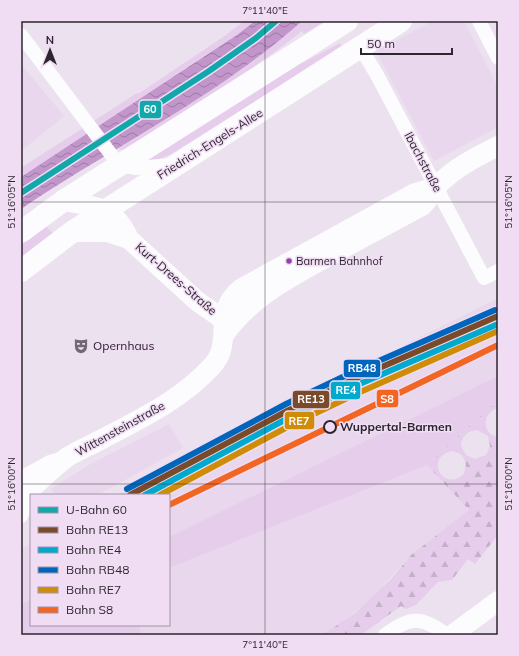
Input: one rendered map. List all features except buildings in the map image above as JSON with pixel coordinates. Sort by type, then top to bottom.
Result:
[{"type":"main road","points":[[21,232],[116,162],[347,21]]},
{"type":"main road","name":"Friedrich-Engels-Allee","points":[[21,271],[72,232],[401,21]]},
{"type":"main road","points":[[436,187],[455,169],[498,146]]},
{"type":"main road","name":"Wittensteinstraße","points":[[21,498],[30,488],[67,458],[158,410],[213,366],[221,351],[226,326],[227,304],[242,288],[415,193],[436,187]]},
{"type":"main road","points":[[63,201],[106,210]]},
{"type":"main road","name":"Kurt-Drees-Straße","points":[[106,210],[124,229],[129,239],[226,326]]},
{"type":"main road","name":"Kurt-Drees-Straße","points":[[72,232],[107,232],[129,239]]},
{"type":"main road","points":[[452,635],[498,601]]},
{"type":"street","points":[[479,21],[498,58]]},
{"type":"street","points":[[21,34],[116,162],[137,168],[155,168],[178,163]]},
{"type":"street","name":"Ibachstraße","points":[[360,47],[484,278],[498,271]]},
{"type":"street","points":[[21,516],[30,488]]},
{"type":"street","points":[[385,635],[407,621],[418,620],[432,624],[447,635]]},
{"type":"shaded area","points":[[433,21],[464,21],[498,87],[498,127],[434,161],[376,51]]},
{"type":"shaded area","points":[[21,64],[64,116],[21,151]]},
{"type":"shaded area","points":[[498,298],[498,376],[170,537],[170,494],[119,494],[215,439]]},
{"type":"shaded area","points":[[169,424],[183,448],[100,494],[54,494],[51,489],[89,465]]},
{"type":"shaded area","points":[[427,465],[469,510],[411,555],[371,599],[335,628],[322,635],[142,635],[139,626],[170,626],[170,568]]},
{"type":"shaded area","points":[[30,544],[30,600],[21,604],[21,549]]},
{"type":"green space","points":[[244,21],[255,21],[238,36],[191,68],[21,177],[21,168],[137,93],[138,94],[226,35]]},
{"type":"green space","points":[[302,21],[325,21],[304,34],[302,31],[237,78],[125,150],[118,149],[190,105],[259,57]]},
{"type":"green space","points":[[340,43],[342,47],[171,154],[157,160],[136,161],[284,69],[304,62]]},
{"type":"green space","points":[[43,223],[54,235],[21,262],[21,240]]},
{"type":"green space","points":[[498,376],[498,400],[427,465],[170,568],[170,537]]},
{"type":"green space","points":[[498,400],[498,408],[486,418],[486,427],[492,435],[498,437],[498,535],[475,564],[468,559],[452,580],[438,582],[416,605],[406,609],[401,606],[361,635],[322,635],[354,614],[392,578],[411,555],[469,510],[427,465]],"holes":[[[477,430],[488,436],[490,446],[486,455],[475,459],[466,455],[461,446],[466,435]],[[452,451],[463,457],[466,467],[463,475],[455,479],[448,479],[439,471],[438,465],[439,459],[444,454]]]},
{"type":"green space","points":[[30,600],[30,626],[139,626],[142,635],[21,635],[21,604]]},
{"type":"water","points":[[255,21],[302,21],[235,74],[201,97],[21,209],[21,177],[237,35]]},
{"type":"metro line","name":"60","points":[[21,193],[209,71],[256,38],[276,21]]},
{"type":"rail line","name":"RB48","points":[[127,489],[286,404],[349,374],[495,310]]},
{"type":"rail line","name":"RE13","points":[[132,494],[289,410],[352,380],[498,316]]},
{"type":"rail line","name":"RE4","points":[[147,494],[292,416],[355,386],[498,324]]},
{"type":"rail line","name":"RE7","points":[[162,494],[295,423],[358,393],[498,331]]},
{"type":"rail line","name":"S8","points":[[170,505],[498,345]]},
{"type":"place","name":"Barmen Bahnhof","points":[[289,261]]},
{"type":"place","name":"Opernhaus","points":[[81,346]]},
{"type":"place","name":"Wuppertal-Barmen","points":[[330,427]]}]
